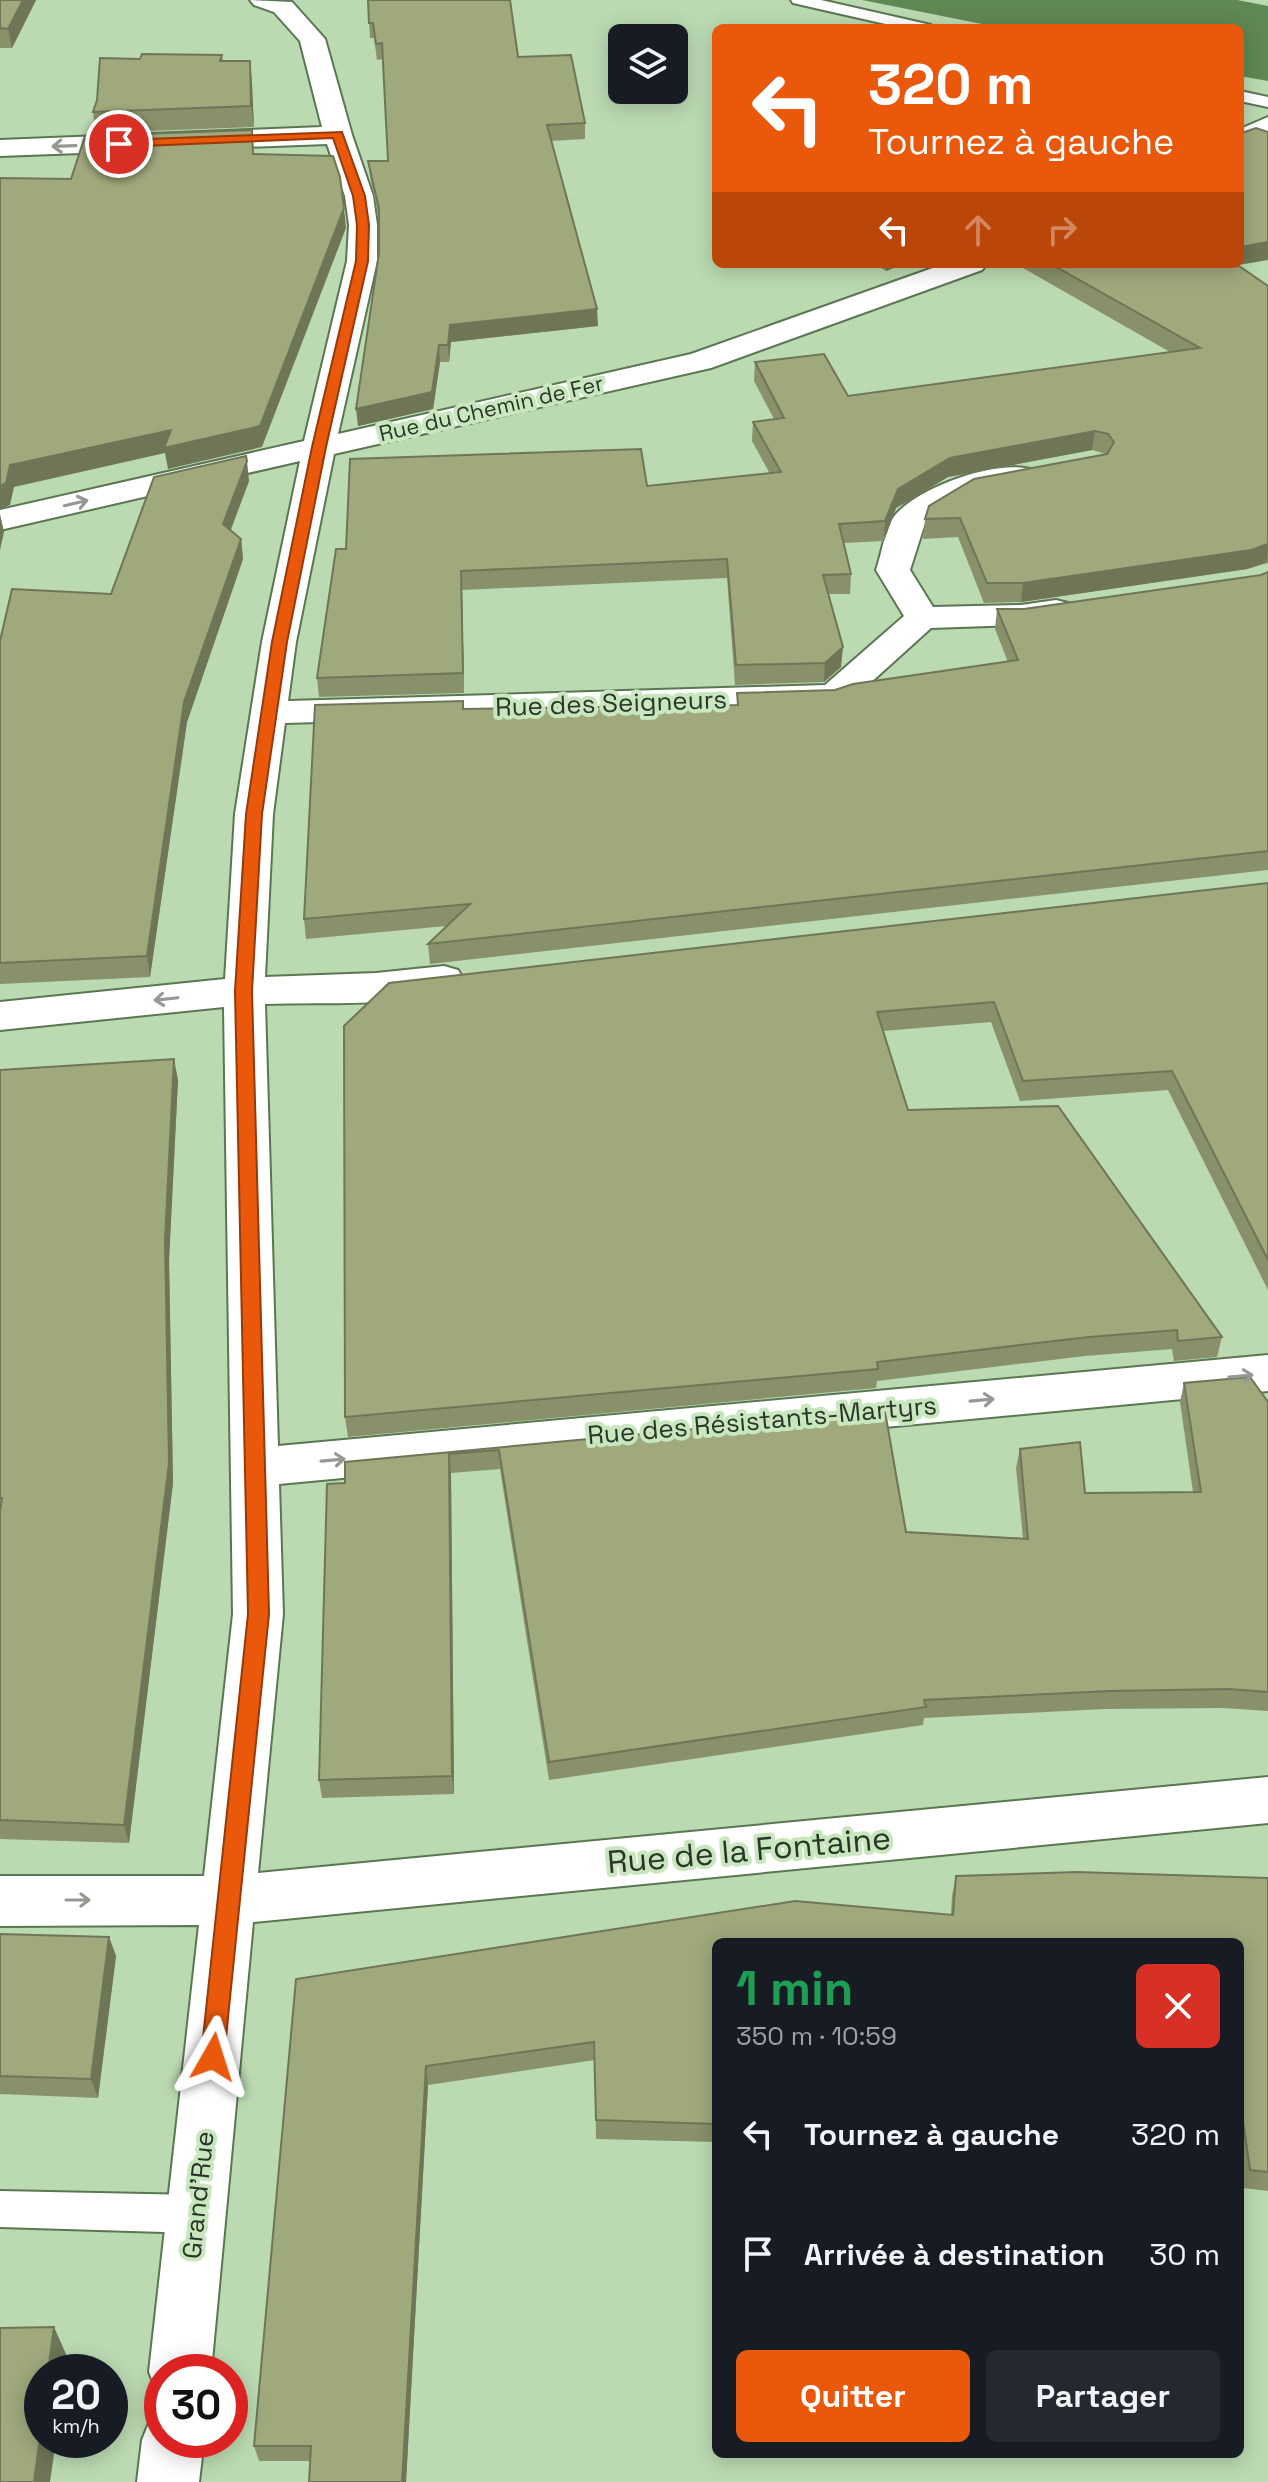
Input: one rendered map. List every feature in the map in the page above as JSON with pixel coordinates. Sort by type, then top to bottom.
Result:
[{"type":"street","name":"Grand'Rue","points":[[182,2354],[258,1614],[244,991],[254,814],[279,642],[319,447],[362,261],[363,225],[359,196],[338,135],[312,39],[283,7],[263,0]]},
{"type":"street","points":[[1244,138],[1267,125]]},
{"type":"street","points":[[13,148],[338,135]]},
{"type":"street","name":"Rue du Chemin de Fer","points":[[0,520],[700,361],[961,268]]},
{"type":"street","points":[[1049,471],[961,487],[910,518],[893,570],[922,618],[1021,615],[1084,606]]},
{"type":"street","name":"Rue des Seigneurs","points":[[269,713],[834,696],[922,618]]},
{"type":"street","points":[[0,1016],[244,991],[376,987],[486,975]]},
{"type":"street","name":"Rue des Résistants-Martyrs","points":[[255,1467],[1268,1373]]},
{"type":"street","name":"Rue de la Fontaine","points":[[0,1901],[229,1900],[1268,1800]]},
{"type":"street","points":[[168,2482],[171,2458]]},
{"type":"lane","points":[[799,0],[907,24]]},
{"type":"lane","points":[[1244,97],[1268,102]]},
{"type":"lane","points":[[0,2209],[196,2214]]},
{"type":"shaded area","points":[[862,0],[1237,0],[1268,6],[1268,81],[1244,77],[1244,24],[982,24]]},
{"type":"building","points":[[0,0],[23,0],[8,29],[0,28]]},
{"type":"building","points":[[368,0],[510,0],[518,57],[571,55],[585,123],[547,125],[597,309],[450,325],[448,345],[439,345],[432,392],[356,409],[379,253],[379,208],[368,161],[388,161],[382,43],[376,44],[373,23],[369,23]]},
{"type":"building","points":[[142,54],[222,55],[220,61],[250,61],[251,106],[93,112],[97,100],[100,58],[140,59]]},
{"type":"building","points":[[1256,128],[1268,132],[1268,242],[1244,246],[1244,132]]},
{"type":"building","points":[[252,130],[253,154],[333,156],[340,177],[344,208],[260,426],[164,448],[171,430],[10,465],[6,483],[0,486],[0,178],[71,179],[85,136]]},
{"type":"building","points":[[1058,268],[1242,268],[1268,286],[1268,544],[1251,550],[1023,583],[987,583],[960,518],[925,519],[929,506],[974,479],[1107,454],[1114,442],[1108,434],[1095,431],[950,458],[898,489],[885,521],[839,524],[851,574],[823,575],[843,647],[825,663],[736,665],[727,559],[461,571],[463,673],[317,678],[336,549],[346,549],[350,459],[641,449],[647,486],[781,472],[753,422],[784,418],[755,362],[824,354],[848,396],[1200,348]]},
{"type":"building","points":[[246,456],[247,461],[223,524],[241,539],[184,702],[147,956],[0,963],[0,641],[12,589],[111,594],[154,477]]},
{"type":"building","points":[[1268,572],[1268,851],[428,944],[470,904],[304,919],[315,705],[463,701],[463,709],[738,705],[737,693],[835,690],[853,684],[1018,660],[997,609],[1024,609]]},
{"type":"building","points":[[1268,883],[1268,1260],[1172,1071],[1023,1081],[994,1002],[877,1012],[908,1110],[1058,1106],[1222,1337],[1178,1341],[1177,1330],[1089,1337],[877,1362],[878,1369],[345,1417],[344,1026],[389,983]]},
{"type":"building","points":[[174,1059],[165,1240],[169,1463],[124,1825],[0,1820],[0,1070]]},
{"type":"building","points":[[1250,1377],[1268,1402],[1268,1692],[1229,1689],[1110,1691],[924,1700],[926,1707],[549,1762],[499,1450],[449,1454],[452,1776],[319,1780],[327,1484],[345,1483],[345,1462],[885,1411],[906,1532],[1028,1539],[1020,1449],[1080,1442],[1085,1493],[1201,1492],[1184,1383]]},
{"type":"building","points":[[1077,1872],[1268,1878],[1268,2172],[1250,2170],[1244,2128],[1244,1938],[712,1938],[712,2124],[596,2120],[594,2042],[426,2066],[402,2482],[309,2482],[311,2446],[254,2446],[296,1979],[795,1901],[953,1915],[956,1876]]},
{"type":"building","points":[[0,1934],[109,1937],[91,2079],[0,2076]]},
{"type":"building","points":[[54,2327],[50,2354],[24,2354],[24,2458],[37,2458],[34,2482],[0,2482],[0,2328]]},
{"type":"route","points":[[119,144],[338,135],[359,196],[363,225],[362,261],[319,447],[279,642],[254,814],[244,991],[258,1614],[213,2057]]}]
